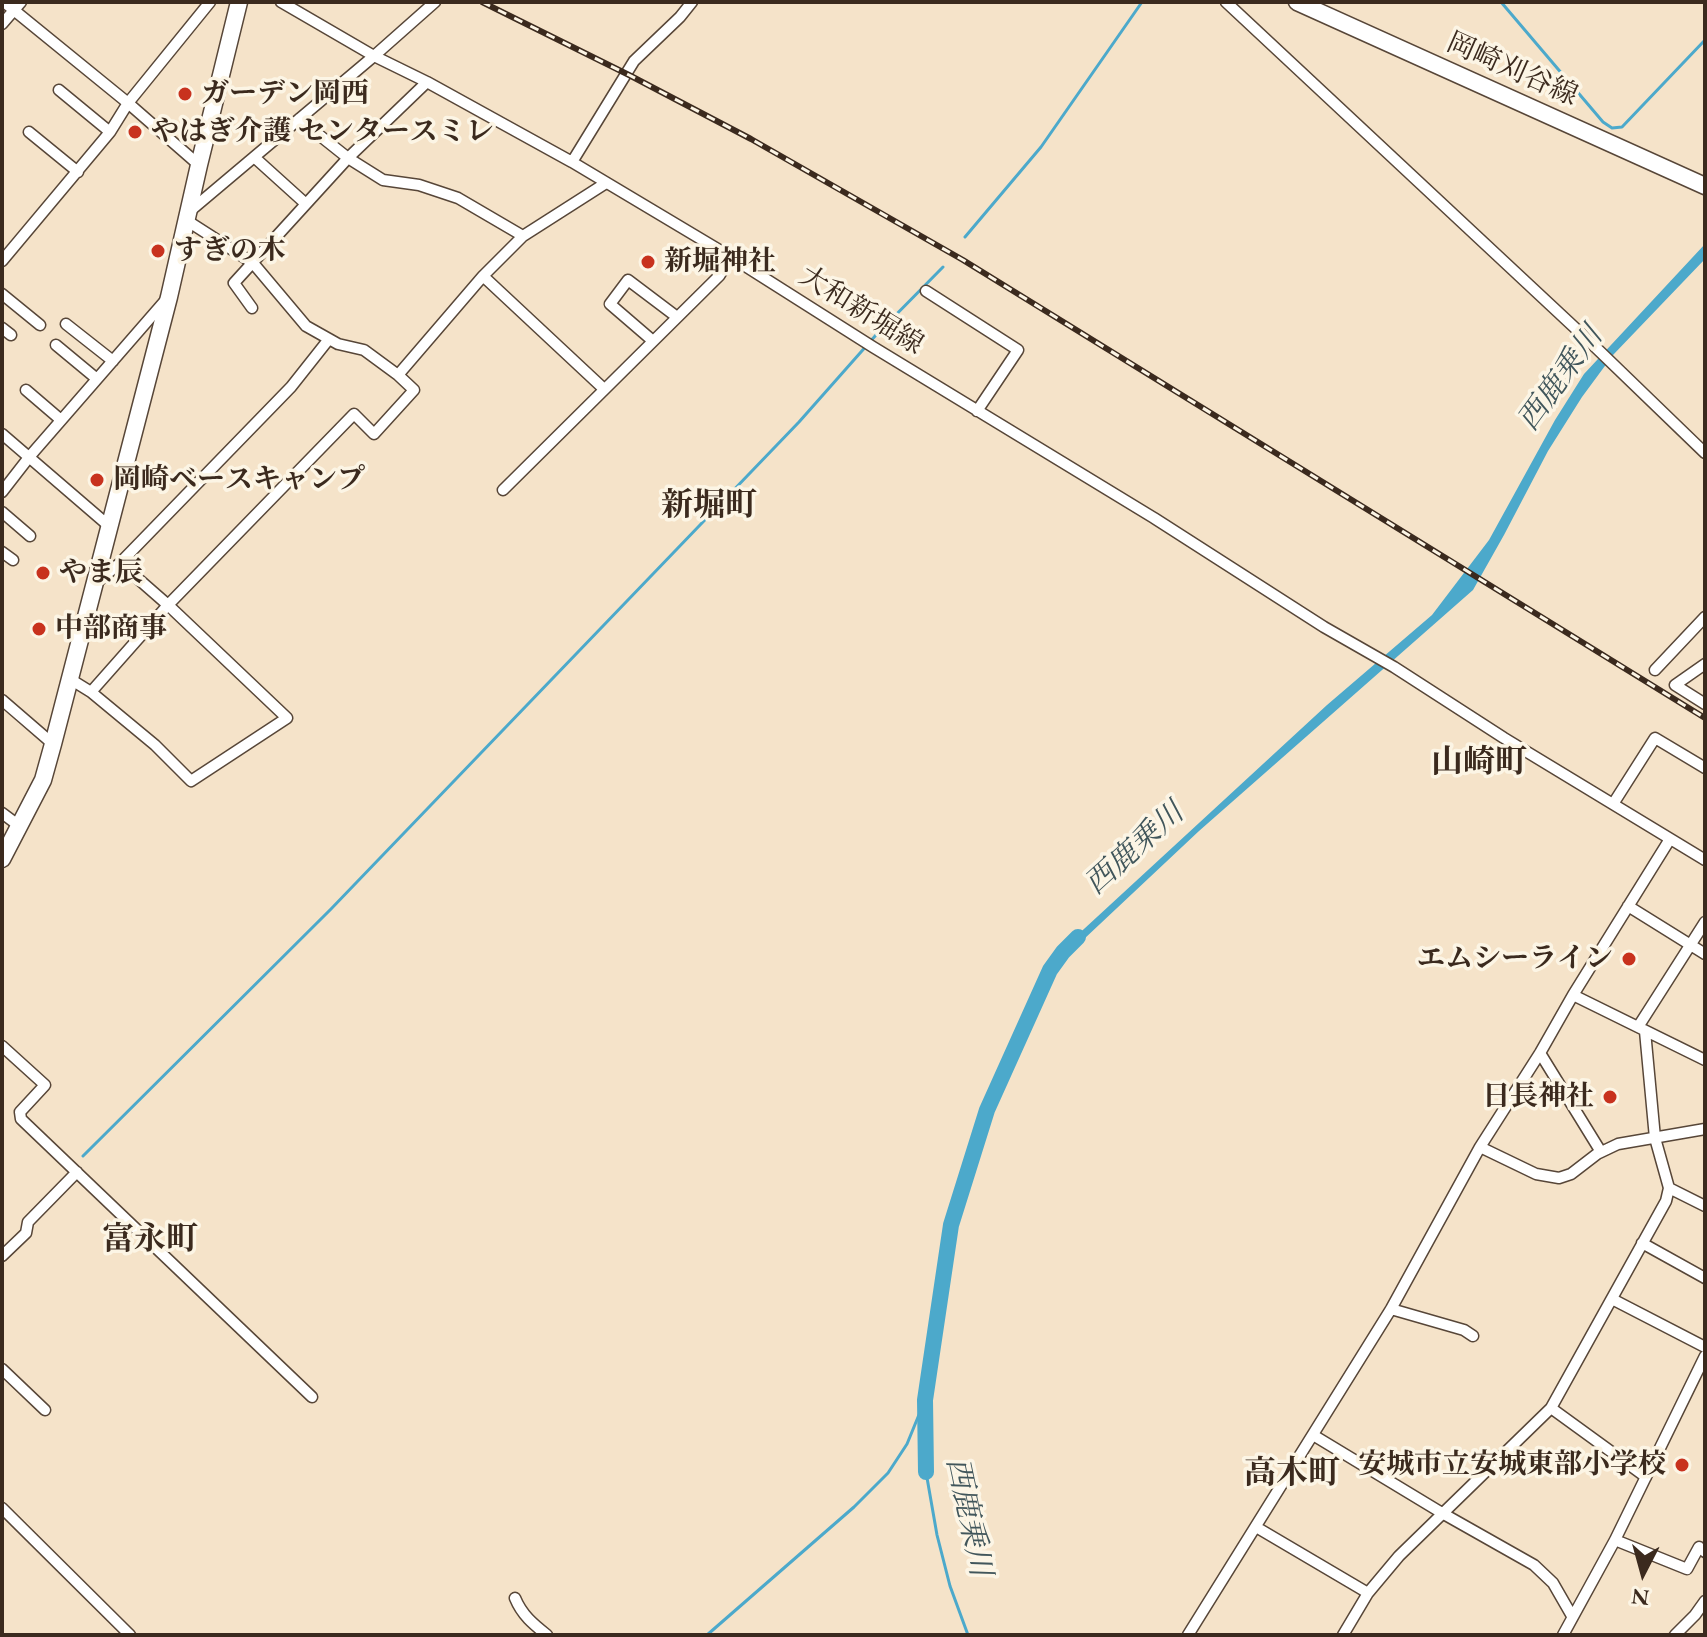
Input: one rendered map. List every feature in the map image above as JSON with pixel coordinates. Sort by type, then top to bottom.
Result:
[{"type":"main road","points":[[2,859],[43,780],[53,744],[169,297],[239,2]]},
{"type":"main road","name":"岡崎刈谷線","points":[[1297,2],[1705,186]]},
{"type":"street","points":[[4,2],[17,6],[199,165]]},
{"type":"street","points":[[2,261],[78,172],[110,132],[128,103],[210,2]]},
{"type":"street","name":"大和新堀線","points":[[281,2],[374,56],[572,162],[731,257],[1154,518],[1324,627],[1705,860]]},
{"type":"street","points":[[91,692],[168,605],[354,414],[374,434],[414,390],[364,350],[338,344],[306,326],[253,263],[187,216],[435,2]]},
{"type":"street","points":[[572,162],[634,61],[692,2]]},
{"type":"street","points":[[1226,2],[1705,453]]},
{"type":"street","points":[[2,24],[17,6]]},
{"type":"street","points":[[252,308],[234,283],[348,158],[427,82]]},
{"type":"street","points":[[59,90],[110,132]]},
{"type":"street","points":[[299,119],[348,158],[383,180],[419,185],[458,198],[523,236]]},
{"type":"street","points":[[29,132],[78,172]]},
{"type":"street","points":[[254,157],[306,204]]},
{"type":"street","points":[[398,375],[483,276],[523,236],[606,183]]},
{"type":"street","points":[[503,490],[719,276],[731,257]]},
{"type":"street","points":[[483,276],[604,389]]},
{"type":"street","points":[[653,341],[610,304],[628,280],[677,317]]},
{"type":"street","points":[[926,291],[1018,350],[977,411]]},
{"type":"street","points":[[2,294],[40,325]]},
{"type":"street","points":[[4,486],[169,297]]},
{"type":"street","points":[[66,324],[113,361]]},
{"type":"street","points":[[93,585],[120,563],[291,387],[329,339]]},
{"type":"street","points":[[56,345],[97,379]]},
{"type":"street","points":[[26,390],[61,420]]},
{"type":"street","points":[[2,434],[109,526]]},
{"type":"street","points":[[2,512],[30,536]]},
{"type":"street","points":[[2,552],[13,560]]},
{"type":"street","points":[[70,679],[91,692],[155,745],[191,781],[287,718],[120,563]]},
{"type":"street","points":[[1655,670],[1705,617]]},
{"type":"street","points":[[1705,664],[1675,685],[1705,704]]},
{"type":"street","points":[[2,700],[53,744]]},
{"type":"street","points":[[1613,804],[1655,738],[1705,768]]},
{"type":"street","points":[[2,813],[18,825]]},
{"type":"street","points":[[1188,1635],[1391,1309],[1480,1147],[1670,839]]},
{"type":"street","points":[[1628,906],[1705,954]]},
{"type":"street","points":[[1343,1635],[1368,1593],[1399,1556],[1551,1408],[1666,1201],[1669,1188],[1655,1138],[1642,1029],[1705,922]]},
{"type":"street","points":[[1573,995],[1705,1060]]},
{"type":"street","points":[[2,1046],[45,1085],[20,1112],[21,1119],[312,1397]]},
{"type":"street","points":[[1540,1053],[1601,1152]]},
{"type":"street","points":[[1480,1147],[1536,1174],[1559,1178],[1571,1174],[1601,1152],[1618,1144],[1705,1129]]},
{"type":"street","points":[[2,1256],[26,1233],[28,1222],[77,1172]]},
{"type":"street","points":[[1669,1188],[1705,1206]]},
{"type":"street","points":[[1642,1243],[1705,1278]]},
{"type":"street","points":[[1612,1299],[1705,1347]]},
{"type":"street","points":[[1391,1309],[1464,1330],[1473,1336]]},
{"type":"street","points":[[1563,1635],[1615,1540],[1705,1356]]},
{"type":"street","points":[[2,1369],[45,1410]]},
{"type":"street","points":[[1551,1408],[1646,1477]]},
{"type":"street","points":[[1313,1435],[1534,1565],[1553,1583],[1572,1616]]},
{"type":"street","points":[[2,1508],[130,1635]]},
{"type":"street","points":[[1256,1527],[1368,1593]]},
{"type":"street","points":[[1615,1540],[1687,1569],[1699,1547],[1705,1552]]},
{"type":"street","points":[[515,1598],[532,1624],[547,1635]]},
{"type":"street","points":[[1675,1635],[1705,1601]]},
{"type":"water","points":[[1705,244],[1705,259],[1613,355],[1582,397],[1548,451],[1473,590],[1199,831],[1067,955],[1059,952],[1327,705],[1432,615],[1489,540],[1584,374]]},
{"type":"waterway","points":[[965,237],[1041,147],[1142,2]]},
{"type":"waterway","points":[[1501,2],[1603,122],[1612,128],[1622,127],[1705,40]]},
{"type":"waterway","points":[[83,1156],[331,909],[799,422],[876,335],[943,267]]},
{"type":"waterway","name":"西鹿乗川","points":[[926,1472],[925,1400],[951,1225],[987,1110],[1050,970],[1078,937]]},
{"type":"waterway","points":[[707,1635],[854,1507],[888,1473],[907,1444],[925,1400]]},
{"type":"waterway","name":"西鹿乗川","points":[[926,1472],[950,1586],[968,1635]]},
{"type":"railway","points":[[482,2],[751,139],[963,260],[1705,718]]},
{"type":"place","name":"ガーデン岡西","points":[[185,94]]},
{"type":"place","name":"やはぎ介護 センタースミレ","points":[[135,132]]},
{"type":"place","name":"すぎの木","points":[[158,251]]},
{"type":"place","name":"新堀神社","points":[[648,262]]},
{"type":"place","name":"岡崎ベースキャンプ","points":[[97,480]]},
{"type":"place","name":"やま辰","points":[[43,573]]},
{"type":"place","name":"中部商事","points":[[39,629]]},
{"type":"place","name":"エムシーライン","points":[[1629,959]]},
{"type":"place","name":"日長神社","points":[[1610,1097]]},
{"type":"place","name":"安城市立安城東部小学校","points":[[1682,1465]]},
{"type":"district","name":"新堀町","points":[[709,506]]},
{"type":"district","name":"山崎町","points":[[1479,763]]},
{"type":"district","name":"富永町","points":[[150,1240]]},
{"type":"district","name":"高木町","points":[[1292,1474]]}]
